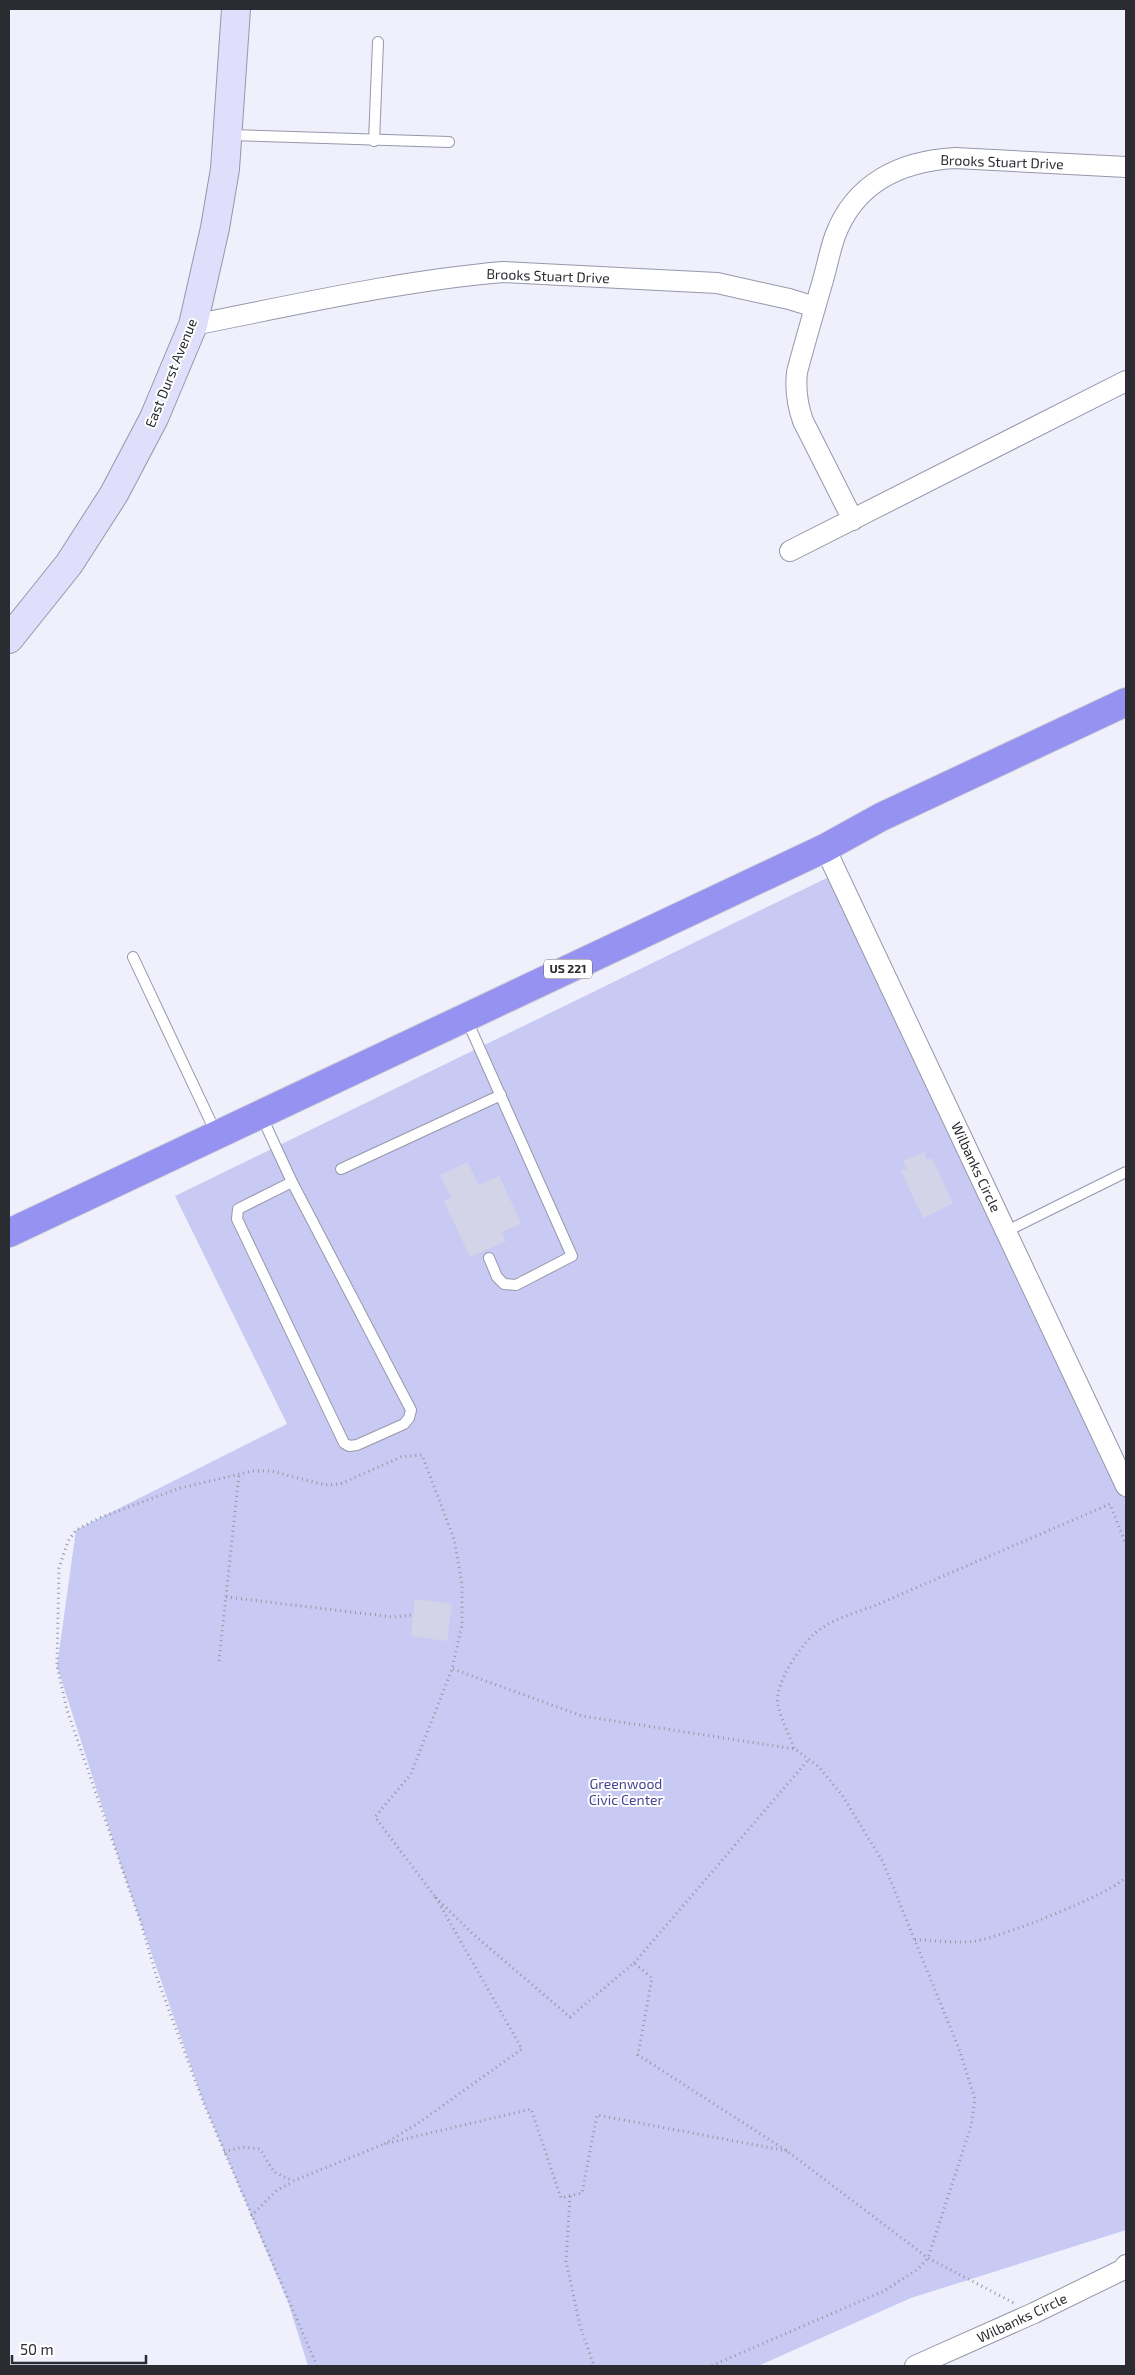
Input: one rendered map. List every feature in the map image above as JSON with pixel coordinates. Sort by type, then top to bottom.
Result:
[{"type":"highway","name":"US 221","points":[[9,1233],[825,848],[881,818],[1126,702]]},
{"type":"street","name":"East Durst Avenue","points":[[9,637],[69,564],[114,494],[154,418],[193,325],[215,228],[228,135],[236,9]]},
{"type":"street","name":"Brooks Stuart Drive","points":[[853,520],[803,421],[797,403],[797,372],[835,236],[843,218],[854,202],[868,188],[886,175],[906,166],[930,159],[955,158],[1126,167]]},
{"type":"street","name":"Brooks Stuart Drive","points":[[193,325],[468,275],[503,272],[717,283],[790,299],[815,307]]},
{"type":"street","points":[[790,551],[1126,381]]},
{"type":"street","name":"Wilbanks Circle","points":[[825,848],[1126,1486]]},
{"type":"street","name":"Wilbanks Circle","points":[[915,2366],[1034,2313],[1122,2270],[1126,2265]]},
{"type":"lane","points":[[374,141],[378,42]]},
{"type":"lane","points":[[228,135],[450,142]]},
{"type":"lane","points":[[133,957],[216,1134]]},
{"type":"lane","points":[[466,1017],[572,1256],[516,1285],[504,1284],[497,1277],[489,1258]]},
{"type":"lane","points":[[341,1169],[501,1096]]},
{"type":"lane","points":[[260,1113],[292,1182],[411,1410],[409,1418],[404,1424],[357,1445],[349,1446],[344,1443],[236,1219],[238,1209],[247,1203],[292,1182]]},
{"type":"lane","points":[[1007,1231],[1126,1172]]},
{"type":"path","points":[[251,2216],[277,2190],[384,2144],[417,2124],[522,2049],[436,1898],[375,1817],[411,1774],[452,1669],[462,1625],[462,1584],[454,1539],[422,1455],[401,1457],[340,1484],[325,1485],[271,1471],[252,1471],[177,1489],[99,1518],[76,1530],[68,1541],[59,1568],[57,1666],[66,1710],[137,1911],[157,1978],[224,2152],[251,2216],[317,2366]]},
{"type":"path","points":[[219,1661],[239,1474]]},
{"type":"path","points":[[795,1749],[777,1704],[780,1684],[795,1658],[814,1634],[842,1617],[874,1606],[1110,1504],[1126,1545]]},
{"type":"path","points":[[226,1597],[393,1617],[413,1615]]},
{"type":"path","points":[[452,1669],[582,1716],[795,1749],[809,1759],[818,1766],[842,1795],[883,1862],[959,2049],[974,2099],[971,2126],[928,2258],[919,2268],[884,2291],[712,2366]]},
{"type":"path","points":[[436,1898],[473,1934],[570,2017],[634,1964],[809,1759]]},
{"type":"path","points":[[915,1940],[976,1941],[1043,1918],[1105,1892],[1123,1882],[1126,1876]]},
{"type":"path","points":[[634,1964],[652,1978],[638,2055],[787,2151],[928,2258],[1034,2313]]},
{"type":"path","points":[[384,2144],[531,2109],[561,2198],[582,2193],[597,2116],[787,2151]]},
{"type":"path","points":[[224,2152],[242,2147],[260,2149],[274,2172],[293,2182]]},
{"type":"path","points":[[570,2196],[566,2261],[580,2326],[594,2366]]},
{"type":"green space","name":"Greenwood Civic Center","points":[[837,873],[1126,1486],[1126,2230],[911,2298],[758,2366],[308,2366],[288,2302],[204,2104],[121,1866],[57,1666],[76,1530],[287,1424],[175,1196]]},
{"type":"building","points":[[924,1152],[927,1160],[932,1158],[953,1203],[923,1218],[901,1171],[907,1169],[903,1161]]},
{"type":"building","points":[[467,1162],[479,1185],[499,1176],[521,1223],[502,1232],[506,1241],[470,1257],[444,1201],[451,1197],[440,1175]]},
{"type":"building","points":[[415,1599],[452,1604],[447,1641],[411,1636]]}]
